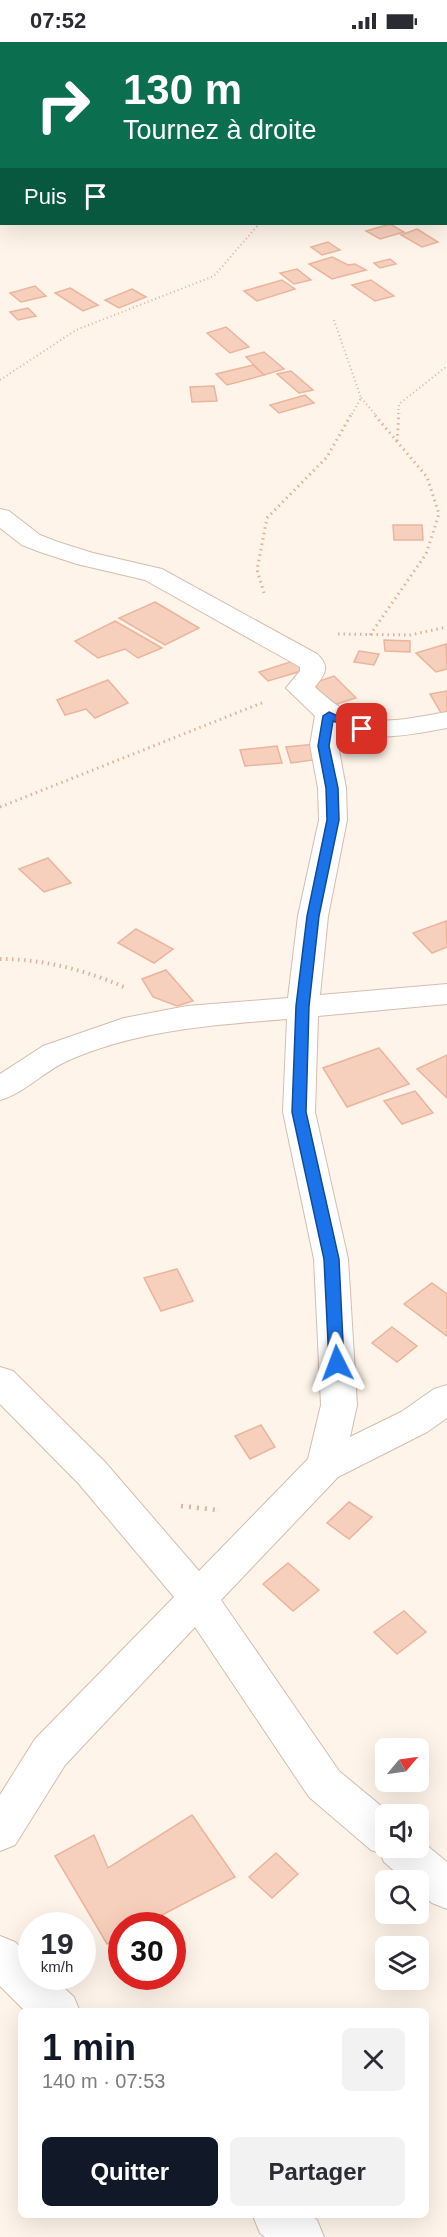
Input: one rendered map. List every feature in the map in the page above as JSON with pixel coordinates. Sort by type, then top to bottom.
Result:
[{"type":"street","points":[[0,516],[31,540],[49,547],[86,559],[153,574],[308,660],[313,665],[313,672],[300,688],[329,716],[362,729],[375,731],[447,720]]},
{"type":"street","points":[[326,1466],[339,1405],[331,1259],[299,1112],[303,1006],[313,916],[333,820],[332,788],[324,746],[329,716]]},
{"type":"street","points":[[0,1089],[54,1054],[124,1029],[187,1017],[447,994]]},
{"type":"street","points":[[0,1381],[92,1473],[197,1598],[324,1784],[375,1827]]},
{"type":"street","points":[[0,1832],[50,1752],[326,1466],[431,1420],[447,1399]]},
{"type":"street","points":[[411,1858],[447,1889]]},
{"type":"street","points":[[0,1957],[54,2008]]},
{"type":"street","points":[[279,2218],[300,2237]]},
{"type":"path","points":[[0,380],[76,330],[214,276],[258,225]]},
{"type":"path","points":[[334,320],[361,398],[427,477],[439,514],[426,554],[370,635]]},
{"type":"path","points":[[397,441],[399,405],[447,366]]},
{"type":"path","points":[[361,398],[327,457],[267,518],[257,570],[282,647],[320,634],[410,636],[447,627]]},
{"type":"path","points":[[0,807],[300,688]]},
{"type":"path","points":[[0,959],[23,959],[90,972],[187,1017]]},
{"type":"building","points":[[392,225],[404,232],[380,239],[366,231]]},
{"type":"building","points":[[417,229],[438,242],[422,247],[401,235]]},
{"type":"building","points":[[328,242],[340,250],[322,255],[311,247]]},
{"type":"building","points":[[332,257],[366,270],[332,279],[309,264]]},
{"type":"building","points":[[390,259],[396,264],[380,268],[374,263]]},
{"type":"building","points":[[297,269],[311,280],[294,284],[280,273]]},
{"type":"building","points":[[282,280],[295,289],[257,301],[244,291]]},
{"type":"building","points":[[371,280],[394,296],[375,301],[352,285]]},
{"type":"building","points":[[35,286],[46,296],[21,302],[10,293]]},
{"type":"building","points":[[70,288],[98,305],[83,311],[55,293]]},
{"type":"building","points":[[132,289],[146,297],[119,308],[105,300]]},
{"type":"building","points":[[28,308],[36,316],[18,320],[10,312]]},
{"type":"building","points":[[226,327],[249,347],[230,353],[207,333]]},
{"type":"building","points":[[264,352],[284,369],[264,375],[246,357]]},
{"type":"building","points":[[253,365],[264,375],[227,385],[216,374]]},
{"type":"building","points":[[291,371],[313,390],[299,393],[277,374]]},
{"type":"building","points":[[214,386],[217,401],[192,402],[190,387]]},
{"type":"building","points":[[305,395],[314,403],[279,413],[270,405]]},
{"type":"building","points":[[393,525],[422,525],[423,540],[394,540]]},
{"type":"building","points":[[155,602],[199,628],[165,645],[119,618]]},
{"type":"building","points":[[115,621],[162,648],[138,658],[125,649],[98,658],[75,641]]},
{"type":"building","points":[[384,640],[410,641],[410,652],[385,651]]},
{"type":"building","points":[[446,644],[447,669],[436,672],[416,653]]},
{"type":"building","points":[[359,651],[379,654],[374,665],[354,662]]},
{"type":"building","points":[[296,660],[305,670],[268,681],[259,672]]},
{"type":"building","points":[[334,676],[356,698],[331,706],[310,684]]},
{"type":"building","points":[[108,680],[128,703],[95,718],[86,709],[65,715],[57,700]]},
{"type":"building","points":[[447,691],[447,712],[441,713],[430,694]]},
{"type":"building","points":[[316,744],[321,759],[291,763],[286,747]]},
{"type":"building","points":[[277,746],[282,763],[245,766],[240,750]]},
{"type":"building","points":[[48,858],[71,883],[44,892],[19,869]]},
{"type":"building","points":[[446,921],[447,947],[432,953],[413,933]]},
{"type":"building","points":[[136,929],[173,949],[154,963],[118,943]]},
{"type":"building","points":[[166,970],[193,1001],[177,1006],[153,997],[142,979]]},
{"type":"building","points":[[379,1048],[409,1084],[347,1107],[323,1068]]},
{"type":"building","points":[[447,1055],[447,1098],[417,1069]]},
{"type":"building","points":[[415,1091],[433,1113],[402,1124],[384,1101]]},
{"type":"building","points":[[177,1269],[193,1301],[161,1311],[144,1278]]},
{"type":"building","points":[[432,1283],[447,1294],[447,1336],[404,1304]]},
{"type":"building","points":[[392,1327],[417,1346],[397,1362],[372,1343]]},
{"type":"building","points":[[261,1425],[275,1447],[250,1459],[235,1436]]},
{"type":"building","points":[[349,1502],[372,1517],[349,1539],[327,1523]]},
{"type":"building","points":[[288,1563],[319,1590],[293,1611],[263,1584]]},
{"type":"building","points":[[404,1611],[426,1632],[397,1654],[374,1632]]},
{"type":"building","points":[[192,1815],[235,1877],[168,1912],[108,1912],[107,1944],[96,1925],[96,1912],[88,1912],[55,1856],[94,1835],[108,1868]]},
{"type":"building","points":[[276,1853],[298,1874],[272,1898],[249,1877]]},
{"type":"route","points":[[337,1363],[331,1259],[299,1112],[303,1006],[313,916],[333,820],[332,788],[324,746],[329,716],[362,729]]}]
